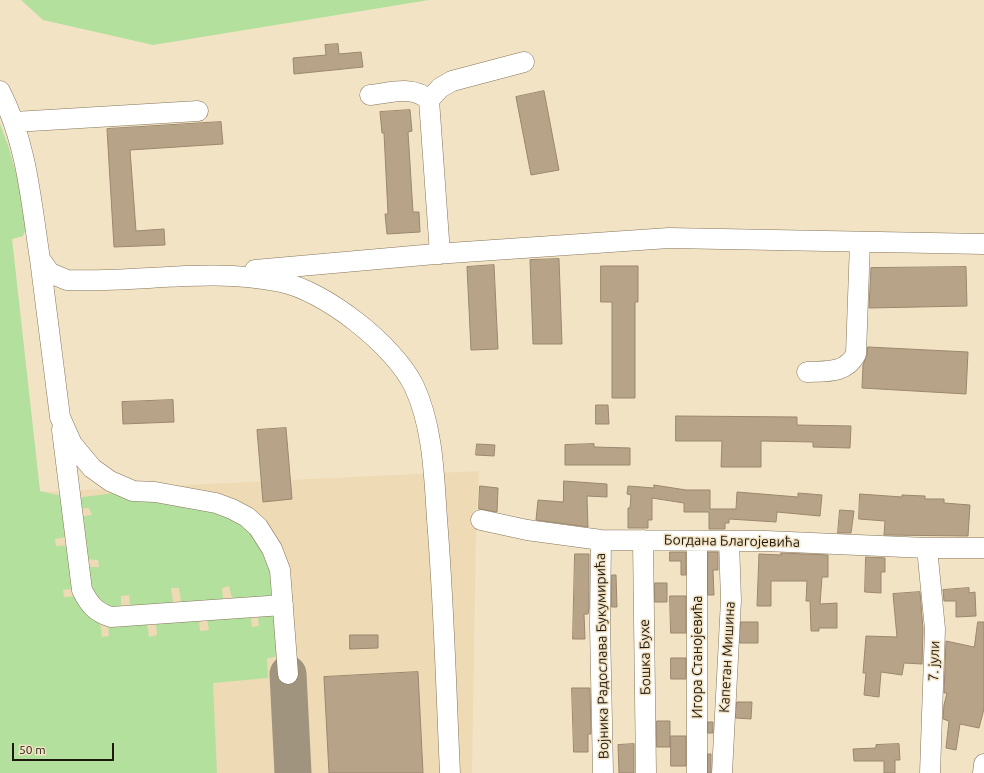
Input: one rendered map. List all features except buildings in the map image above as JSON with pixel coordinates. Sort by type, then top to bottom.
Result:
[{"type":"street","points":[[429,100],[440,88],[452,81],[524,62]]},
{"type":"street","points":[[0,91],[21,142],[40,259],[82,590],[93,608],[100,614],[111,617],[283,605]]},
{"type":"street","points":[[370,95],[411,91],[423,94],[429,100],[440,254]]},
{"type":"street","points":[[14,122],[198,111]]},
{"type":"street","points":[[40,259],[50,273],[67,280],[216,274],[440,254],[669,238],[984,244]]},
{"type":"street","points":[[807,372],[838,370],[847,367],[856,354],[860,242]]},
{"type":"street","points":[[216,274],[284,282],[311,293],[340,310],[369,332],[393,356],[413,385],[431,441],[440,559],[450,773]]},
{"type":"street","points":[[60,417],[72,444],[92,468],[110,481],[133,491],[155,492],[216,504],[232,509],[247,517],[266,538],[277,560],[280,570],[288,674]]},
{"type":"street","name":"Богдана Благојевића","points":[[481,520],[528,530],[601,540],[729,541],[927,548],[984,548]]},
{"type":"street","name":"Војника Радослава Букумирића","points":[[601,540],[600,625],[603,773]]},
{"type":"street","name":"Бошка Бухе","points":[[644,540],[646,773]]},
{"type":"street","name":"Игора Станојевића","points":[[696,773],[697,541]]},
{"type":"street","name":"Капетан Мишина","points":[[722,773],[731,600],[729,541]]},
{"type":"street","name":"7. јули","points":[[927,548],[935,630],[930,773]]},
{"type":"street","points":[[983,773],[984,764]]},
{"type":"shaded area","points":[[0,124],[9,148],[23,236],[12,239],[40,492],[479,471],[476,528],[472,773],[0,773]]},
{"type":"green space","points":[[21,0],[429,0],[153,45],[43,20]]},
{"type":"green space","points":[[0,124],[9,148],[29,222],[23,236],[12,239],[40,491],[67,497],[72,536],[55,539],[56,546],[73,545],[78,588],[63,590],[64,597],[80,596],[100,622],[102,637],[109,636],[108,626],[147,623],[149,637],[157,635],[156,623],[199,620],[200,631],[209,630],[207,620],[244,611],[251,617],[252,627],[259,626],[258,618],[265,610],[273,609],[281,650],[275,657],[267,658],[268,678],[213,683],[217,773],[0,773]]},
{"type":"green space","points":[[115,493],[213,505],[259,535],[277,595],[239,605],[232,598],[229,586],[222,588],[223,599],[217,605],[187,608],[181,601],[179,588],[171,588],[173,602],[167,609],[135,610],[130,605],[129,595],[121,596],[121,605],[115,612],[99,609],[83,567],[99,567],[98,560],[82,559],[78,517],[92,515],[89,508],[76,509],[75,498]]},
{"type":"taxiway","points":[[288,674],[293,773]]}]
